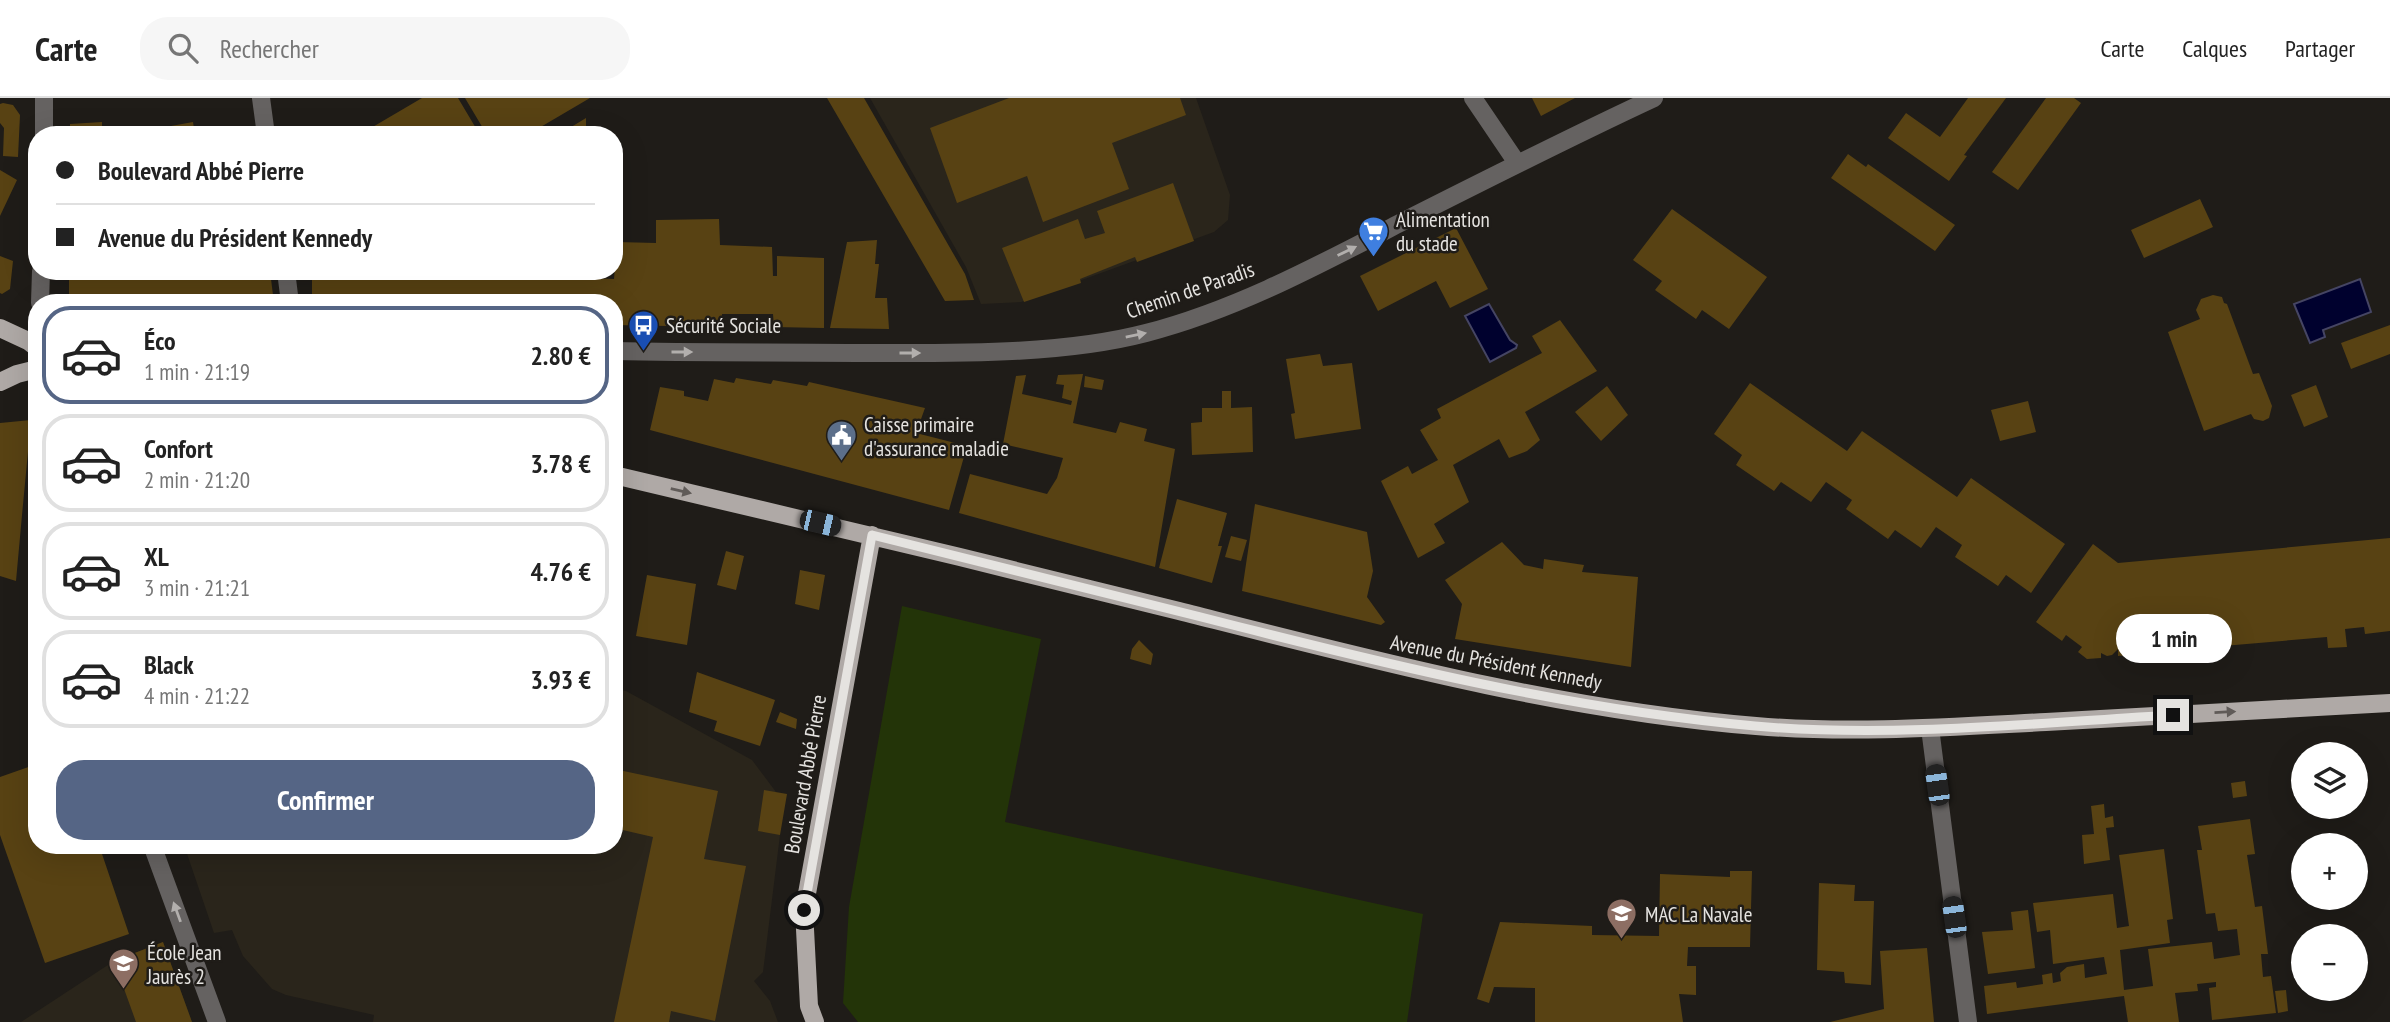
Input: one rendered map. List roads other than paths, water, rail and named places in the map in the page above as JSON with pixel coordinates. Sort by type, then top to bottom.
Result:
[{"type":"main road","points":[[0,328],[28,341]]},
{"type":"main road","points":[[0,382],[28,371]]},
{"type":"main road","name":"Avenue du Président Kennedy","points":[[623,477],[872,535],[1399,667],[1576,704],[1757,726],[1826,730],[1930,728],[2390,703]]},
{"type":"main road","name":"Boulevard Abbé Pierre","points":[[815,1022],[809,1006],[804,910],[872,535]]},
{"type":"street","points":[[44,98],[44,126]]},
{"type":"street","points":[[261,98],[265,126]]},
{"type":"street","points":[[1473,98],[1517,163]]},
{"type":"street","name":"Chemin de Paradis","points":[[623,351],[992,351],[1088,344],[1146,333],[1252,296],[1352,249],[1517,163],[1654,98]]},
{"type":"street","points":[[1930,728],[1968,1022]]},
{"type":"street","points":[[155,854],[218,1022]]},
{"type":"water","points":[[2360,279],[2371,312],[2323,330],[2325,337],[2310,343],[2294,304]]},
{"type":"water","points":[[1489,304],[1510,340],[1517,345],[1490,362],[1465,316]]},
{"type":"place","name":"Alimentation du stade","points":[[1373,258]]},
{"type":"place","name":"Sécurité Sociale","points":[[643,352]]},
{"type":"place","name":"Caisse primaire d'assurance maladie","points":[[841,463]]},
{"type":"place","name":"MAC La Navale","points":[[1622,941]]},
{"type":"place","name":"École Jean Jaurès 2","points":[[124,991]]}]
